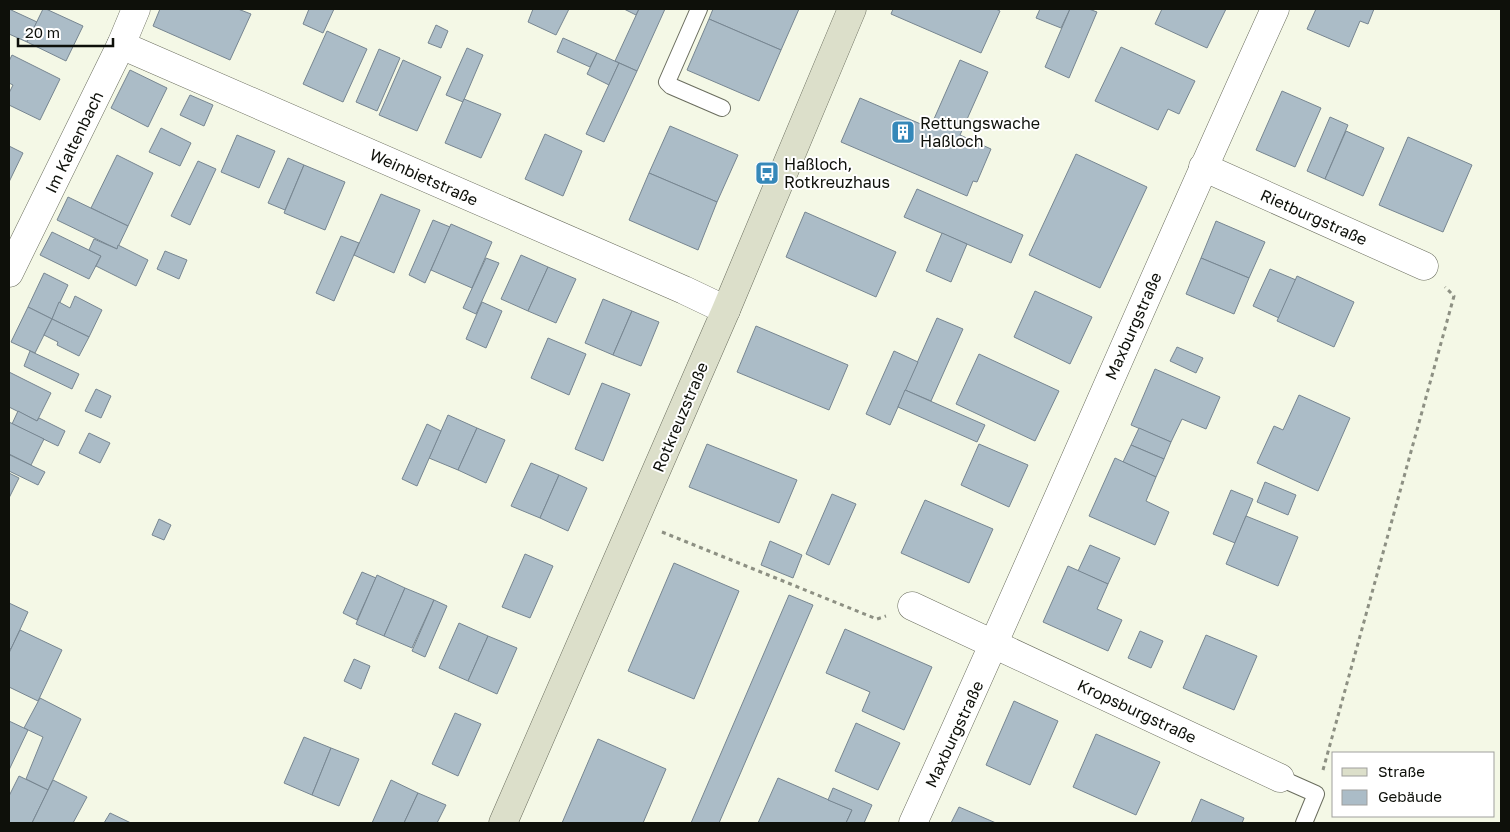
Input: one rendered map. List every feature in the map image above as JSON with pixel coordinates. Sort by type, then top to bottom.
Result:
[{"type":"main road","name":"Rotkreuzstraße","points":[[503,823],[726,310],[852,9]]},
{"type":"street","name":"Im Kaltenbach","points":[[9,273],[121,45],[136,9]]},
{"type":"street","name":"Maxburgstraße","points":[[913,823],[994,644],[1203,167],[1275,9]]},
{"type":"street","name":"Weinbietstraße","points":[[121,45],[666,282],[726,310]]},
{"type":"street","name":"Rietburgstraße","points":[[1203,167],[1424,266]]},
{"type":"street","points":[[912,606],[994,644]]},
{"type":"street","name":"Kropsburgstraße","points":[[994,644],[1280,778]]},
{"type":"lane","points":[[699,9],[667,82],[671,86],[722,108]]},
{"type":"lane","points":[[1280,778],[1316,794],[1304,823]]},
{"type":"path","points":[[1316,794],[1454,296],[1424,266]]},
{"type":"path","points":[[634,522],[878,620],[912,606]]},
{"type":"building","points":[[9,9],[37,22],[27,42],[9,34]]},
{"type":"building","points":[[43,9],[83,26],[66,61],[27,42]]},
{"type":"building","points":[[160,9],[238,9],[251,14],[230,60],[153,26]]},
{"type":"building","points":[[309,9],[334,9],[323,33],[303,24]]},
{"type":"building","points":[[533,9],[569,9],[556,35],[528,22]]},
{"type":"building","points":[[624,9],[639,9],[636,15]]},
{"type":"building","points":[[639,9],[665,9],[637,71],[615,61]]},
{"type":"building","points":[[713,9],[799,9],[781,50],[709,19]]},
{"type":"building","points":[[893,9],[996,9],[1000,11],[981,53],[891,14]]},
{"type":"building","points":[[1040,9],[1070,9],[1061,28],[1036,18]]},
{"type":"building","points":[[1070,9],[1089,9],[1097,12],[1069,78],[1045,67]]},
{"type":"building","points":[[1162,9],[1226,9],[1207,48],[1155,24]]},
{"type":"building","points":[[1316,9],[1374,9],[1368,24],[1360,21],[1349,47],[1307,29]]},
{"type":"building","points":[[709,19],[781,50],[759,101],[687,70]]},
{"type":"building","points":[[436,25],[448,31],[441,48],[428,43]]},
{"type":"building","points":[[327,31],[367,49],[343,102],[303,84]]},
{"type":"building","points":[[563,38],[597,53],[590,67],[557,52]]},
{"type":"building","points":[[1121,47],[1195,81],[1179,114],[1168,109],[1158,130],[1095,101]]},
{"type":"building","points":[[467,48],[483,55],[463,102],[446,95]]},
{"type":"building","points":[[379,49],[400,58],[377,111],[356,102]]},
{"type":"building","points":[[597,53],[619,63],[609,85],[587,74]]},
{"type":"building","points":[[12,55],[60,79],[40,120],[9,105],[9,93],[13,85],[9,83],[9,61]]},
{"type":"building","points":[[403,60],[441,77],[417,131],[379,115]]},
{"type":"building","name":"Rettungswache Haßloch","points":[[960,60],[988,72],[960,135],[991,149],[977,182],[973,181],[967,196],[841,142],[860,98],[930,128]]},
{"type":"building","points":[[619,63],[637,71],[604,142],[586,134]]},
{"type":"building","points":[[130,70],[167,88],[148,127],[111,108]]},
{"type":"building","points":[[1282,91],[1321,108],[1295,167],[1256,150]]},
{"type":"building","points":[[190,95],[213,105],[204,126],[180,115]]},
{"type":"building","points":[[464,99],[501,114],[481,158],[445,143]]},
{"type":"building","points":[[1330,117],[1348,125],[1325,179],[1307,171]]},
{"type":"building","points":[[670,126],[738,155],[717,202],[649,173]]},
{"type":"building","points":[[161,128],[191,143],[180,166],[149,152]]},
{"type":"building","points":[[1346,131],[1384,148],[1363,196],[1325,179]]},
{"type":"building","points":[[545,134],[582,151],[563,196],[525,179]]},
{"type":"building","points":[[237,135],[275,151],[259,188],[221,172]]},
{"type":"building","points":[[1408,137],[1472,165],[1443,232],[1379,205]]},
{"type":"building","points":[[9,146],[23,153],[9,182]]},
{"type":"building","points":[[1076,154],[1147,187],[1100,288],[1029,255]]},
{"type":"building","points":[[117,155],[153,173],[128,226],[91,208]]},
{"type":"building","points":[[288,158],[304,165],[285,210],[268,203]]},
{"type":"building","points":[[198,161],[216,169],[190,225],[171,216]]},
{"type":"building","points":[[304,165],[345,182],[325,230],[284,213]]},
{"type":"building","points":[[649,173],[717,202],[698,250],[629,220]]},
{"type":"building","points":[[917,189],[1023,235],[1011,263],[904,217]]},
{"type":"building","points":[[381,194],[420,210],[394,273],[354,255]]},
{"type":"building","points":[[68,197],[128,226],[117,249],[57,220]]},
{"type":"building","points":[[805,212],[896,252],[876,297],[786,257]]},
{"type":"building","points":[[433,220],[450,227],[425,283],[409,275]]},
{"type":"building","points":[[1216,221],[1265,242],[1249,278],[1201,258]]},
{"type":"building","points":[[451,224],[492,242],[472,288],[431,270]]},
{"type":"building","points":[[52,232],[101,256],[89,279],[40,255]]},
{"type":"building","points":[[942,233],[967,244],[951,282],[926,271]]},
{"type":"building","points":[[341,236],[359,243],[334,301],[316,293]]},
{"type":"building","points":[[94,239],[117,249],[118,245],[148,260],[136,286],[96,266],[101,256],[89,250]]},
{"type":"building","points":[[165,251],[187,260],[179,279],[157,269]]},
{"type":"building","points":[[521,255],[548,267],[528,311],[501,299]]},
{"type":"building","points":[[486,258],[499,263],[476,314],[463,308]]},
{"type":"building","points":[[1201,258],[1249,278],[1234,314],[1186,294]]},
{"type":"building","points":[[548,267],[576,279],[556,323],[528,311]]},
{"type":"building","points":[[1270,269],[1296,280],[1279,318],[1253,306]]},
{"type":"building","points":[[44,273],[68,285],[52,319],[28,307]]},
{"type":"building","points":[[1297,276],[1354,302],[1334,347],[1277,321]]},
{"type":"building","points":[[1035,291],[1092,317],[1070,364],[1014,337]]},
{"type":"building","points":[[75,296],[102,310],[89,337],[52,319],[59,302],[70,308]]},
{"type":"building","points":[[603,299],[632,311],[613,355],[585,343]]},
{"type":"building","points":[[482,302],[502,311],[486,348],[466,339]]},
{"type":"building","points":[[28,307],[52,319],[35,353],[11,342]]},
{"type":"building","points":[[632,311],[659,322],[641,366],[613,355]]},
{"type":"building","points":[[937,318],[963,329],[931,401],[905,390]]},
{"type":"building","points":[[52,319],[89,337],[79,356],[57,345],[58,342],[44,335]]},
{"type":"building","points":[[756,326],[848,365],[829,410],[737,372]]},
{"type":"building","points":[[548,338],[586,354],[569,395],[531,378]]},
{"type":"building","points":[[1177,347],[1203,358],[1196,373],[1170,361]]},
{"type":"building","points":[[30,351],[79,374],[72,389],[24,366]]},
{"type":"building","points":[[894,351],[918,362],[890,425],[866,414]]},
{"type":"building","points":[[979,354],[1059,391],[1035,441],[956,404]]},
{"type":"building","points":[[1155,369],[1220,397],[1206,429],[1182,419],[1171,442],[1131,425]]},
{"type":"building","points":[[9,372],[51,393],[37,421],[9,407]]},
{"type":"building","points":[[602,383],[630,394],[603,461],[575,449]]},
{"type":"building","points":[[96,389],[111,396],[101,418],[85,411]]},
{"type":"building","points":[[905,390],[985,425],[977,442],[898,407]]},
{"type":"building","points":[[1299,395],[1350,418],[1318,491],[1257,463],[1274,426],[1283,430]]},
{"type":"building","points":[[18,411],[37,421],[39,418],[65,431],[58,446],[12,424]]},
{"type":"building","points":[[448,415],[477,428],[458,470],[429,458]]},
{"type":"building","points":[[9,422],[44,439],[31,465],[9,454]]},
{"type":"building","points":[[427,424],[441,431],[417,486],[402,479]]},
{"type":"building","points":[[477,428],[505,440],[486,483],[458,470]]},
{"type":"building","points":[[1139,428],[1171,442],[1164,459],[1131,445]]},
{"type":"building","points":[[89,433],[110,443],[100,463],[79,453]]},
{"type":"building","points":[[707,444],[797,480],[779,523],[689,487]]},
{"type":"building","points":[[979,444],[1028,465],[1009,507],[961,485]]},
{"type":"building","points":[[1131,445],[1164,459],[1156,477],[1123,462]]},
{"type":"building","points":[[10,455],[45,472],[38,485],[9,471]]},
{"type":"building","points":[[1115,458],[1156,477],[1146,501],[1169,512],[1155,545],[1089,516]]},
{"type":"building","points":[[531,463],[559,475],[540,518],[511,506]]},
{"type":"building","points":[[9,473],[19,478],[9,498]]},
{"type":"building","points":[[559,475],[587,488],[568,531],[540,518]]},
{"type":"building","points":[[1265,482],[1296,495],[1288,515],[1257,502]]},
{"type":"building","points":[[1231,490],[1253,499],[1235,543],[1213,534]]},
{"type":"building","points":[[832,494],[856,504],[829,565],[806,554]]},
{"type":"building","points":[[925,500],[993,529],[969,583],[901,553]]},
{"type":"building","points":[[1246,516],[1298,537],[1278,586],[1226,564]]},
{"type":"building","points":[[159,519],[171,525],[164,540],[152,535]]},
{"type":"building","points":[[770,541],[802,555],[793,578],[761,565]]},
{"type":"building","points":[[1090,545],[1120,558],[1108,584],[1078,571]]},
{"type":"building","points":[[525,554],[553,566],[530,618],[502,607]]},
{"type":"building","points":[[674,563],[739,591],[694,699],[628,671]]},
{"type":"building","points":[[1068,566],[1108,584],[1097,609],[1122,620],[1108,651],[1043,622]]},
{"type":"building","points":[[362,572],[376,578],[357,620],[343,613]]},
{"type":"building","points":[[377,575],[405,588],[384,636],[356,624]]},
{"type":"building","points":[[405,588],[434,600],[412,648],[384,636]]},
{"type":"building","points":[[789,595],[813,605],[719,823],[691,823]]},
{"type":"building","points":[[434,600],[447,606],[425,657],[412,651]]},
{"type":"building","points":[[9,603],[28,612],[11,649],[9,648]]},
{"type":"building","points":[[459,623],[488,636],[468,681],[439,668]]},
{"type":"building","points":[[845,629],[932,667],[904,730],[862,711],[870,692],[826,673]]},
{"type":"building","points":[[20,630],[62,650],[38,701],[9,687],[9,653]]},
{"type":"building","points":[[1140,631],[1163,641],[1151,668],[1128,658]]},
{"type":"building","points":[[1206,635],[1257,656],[1234,710],[1183,688]]},
{"type":"building","points":[[488,636],[517,648],[497,694],[468,681]]},
{"type":"building","points":[[354,659],[370,666],[361,689],[344,681]]},
{"type":"building","points":[[40,698],[81,719],[48,790],[26,779],[43,737],[24,728]]},
{"type":"building","points":[[1014,701],[1058,721],[1030,785],[986,765]]},
{"type":"building","points":[[455,713],[481,724],[458,776],[432,764]]},
{"type":"building","points":[[9,721],[28,730],[9,770]]},
{"type":"building","points":[[856,723],[900,743],[878,790],[835,771]]},
{"type":"building","points":[[1096,734],[1160,762],[1136,815],[1073,787]]},
{"type":"building","points":[[304,737],[331,748],[312,795],[284,783]]},
{"type":"building","points":[[598,739],[666,769],[643,823],[562,823]]},
{"type":"building","points":[[331,748],[359,759],[339,806],[312,795]]},
{"type":"building","points":[[19,776],[48,790],[32,823],[9,823],[9,796]]},
{"type":"building","points":[[778,778],[852,810],[846,823],[758,823]]},
{"type":"building","points":[[53,780],[87,797],[73,823],[32,823]]},
{"type":"building","points":[[391,780],[418,793],[404,823],[372,823]]},
{"type":"building","points":[[833,788],[872,805],[864,823],[846,823],[852,810],[828,800]]},
{"type":"building","points":[[418,793],[446,805],[437,823],[404,823]]},
{"type":"building","points":[[1201,799],[1244,818],[1242,823],[1191,823]]},
{"type":"building","points":[[959,807],[996,823],[951,823]]},
{"type":"building","points":[[110,813],[131,823],[104,823]]},
{"type":"place","name":"Rettungswache Haßloch","points":[[903,132]]},
{"type":"place","name":"Haßloch, Rotkreuzhaus","points":[[767,173]]}]
